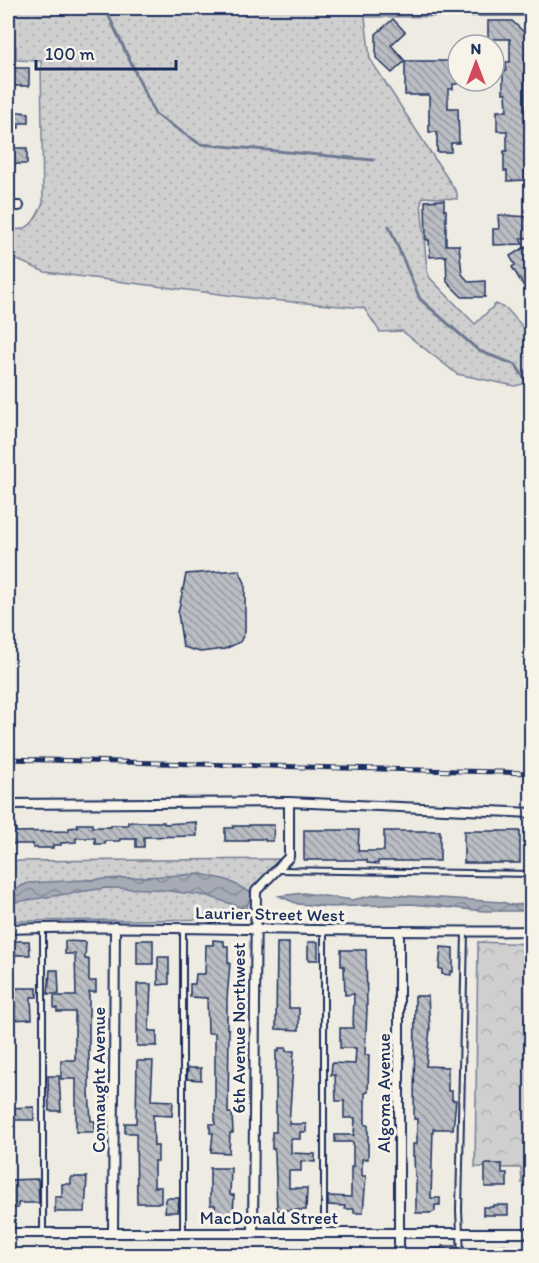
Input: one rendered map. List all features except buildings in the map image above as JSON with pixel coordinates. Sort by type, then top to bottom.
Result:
[{"type":"street","points":[[8,206],[19,206]]},
{"type":"street","points":[[8,804],[289,802],[531,813]]},
{"type":"street","name":"6th Avenue Northwest","points":[[253,1233],[256,891],[289,857],[289,802]]},
{"type":"street","name":"Laurier Street West","points":[[8,929],[115,927],[324,931],[531,931]]},
{"type":"street","name":"Connaught Avenue","points":[[113,1233],[115,927]]},
{"type":"street","name":"Algoma Avenue","points":[[399,931],[399,1256]]},
{"type":"street","name":"MacDonald Street","points":[[8,1233],[531,1233]]},
{"type":"lane","points":[[277,870],[531,874]]},
{"type":"lane","points":[[43,928],[44,1233]]},
{"type":"lane","points":[[183,928],[183,1233]]},
{"type":"lane","points":[[324,931],[324,1233]]},
{"type":"lane","points":[[461,1256],[459,1210],[465,932]]},
{"type":"shaded area","points":[[8,1252],[375,1252],[375,1255],[8,1256]]},
{"type":"green space","points":[[8,8],[531,8],[531,24],[524,16],[365,17],[370,59],[457,193],[457,199],[423,197],[421,202],[427,271],[430,278],[475,324],[496,304],[507,309],[531,336],[531,382],[515,386],[457,374],[402,331],[380,332],[364,308],[259,299],[45,272],[8,256],[8,227],[26,228],[34,220],[43,203],[41,61],[16,60],[16,46],[8,46]]},
{"type":"green space","points":[[290,859],[260,892],[253,919],[8,921],[8,861]]},
{"type":"green space","points":[[478,942],[531,944],[531,1187],[522,1183],[521,1168],[475,1167]]},
{"type":"water","points":[[201,874],[227,880],[252,893],[246,909],[208,896],[153,889],[105,888],[16,902],[14,890],[28,883]]},
{"type":"water","points":[[304,893],[352,900],[379,894],[502,902],[512,905],[531,904],[531,911],[484,911],[412,904],[330,907],[298,904],[279,896]]},
{"type":"waterway","points":[[105,8],[155,114],[200,144],[373,160]]},
{"type":"waterway","points":[[389,226],[420,299],[479,351],[516,365],[532,391]]},
{"type":"railway","points":[[8,759],[532,773]]}]
